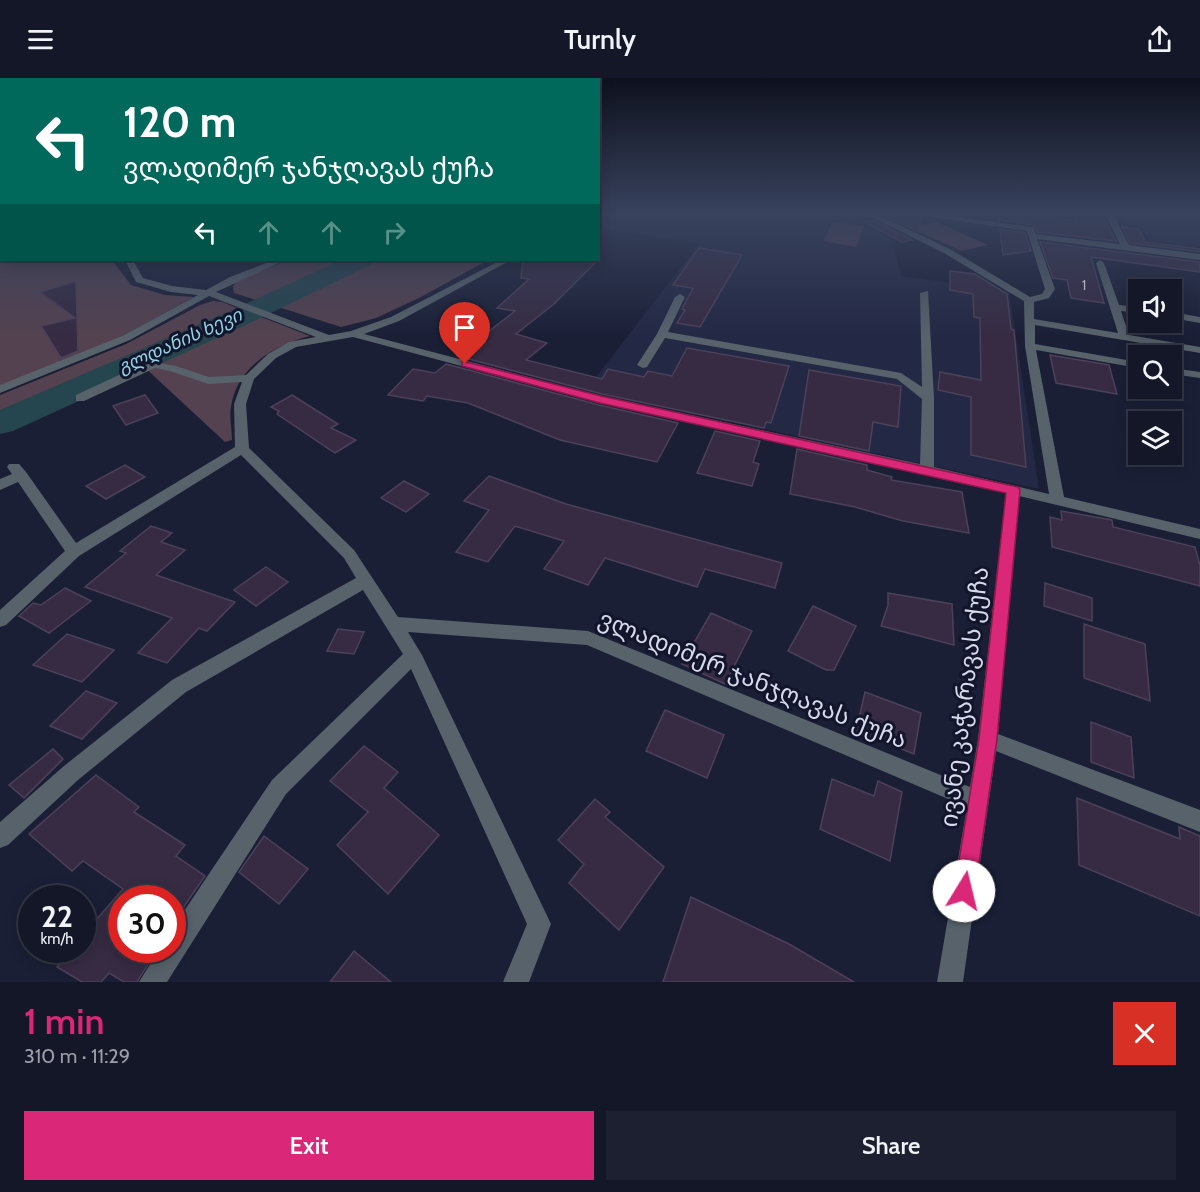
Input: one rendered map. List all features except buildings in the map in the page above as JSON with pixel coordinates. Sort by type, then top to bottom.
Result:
[{"type":"street","points":[[952,254],[1029,300],[1046,296],[1050,290],[1039,254]]},
{"type":"street","points":[[130,261],[139,280],[171,289],[210,292],[326,337]]},
{"type":"street","points":[[0,388],[126,338],[233,279],[278,261]]},
{"type":"street","points":[[505,261],[395,319],[353,334],[293,344],[272,356],[249,378],[240,405],[242,449],[349,554],[413,655],[538,924],[516,982]]},
{"type":"street","points":[[1100,263],[1125,338]]},
{"type":"street","points":[[925,293],[928,398],[927,470]]},
{"type":"street","points":[[643,365],[662,334],[680,297]]},
{"type":"street","points":[[1029,300],[1030,346],[1057,500]]},
{"type":"street","points":[[1115,307],[1128,309]]},
{"type":"street","points":[[1182,317],[1200,320]]},
{"type":"street","points":[[1029,321],[1200,350]]},
{"type":"street","points":[[353,334],[600,399],[927,470],[1200,534]]},
{"type":"street","points":[[662,334],[901,376],[928,398]]},
{"type":"street","points":[[1030,346],[1128,363]]},
{"type":"street","points":[[80,398],[138,370],[154,365],[172,368],[208,381],[249,378]]},
{"type":"street","points":[[1182,372],[1200,375]]},
{"type":"street","points":[[0,620],[74,552],[242,449]]},
{"type":"street","points":[[0,485],[17,471],[74,552]]},
{"type":"street","name":"ივანე კაჭარავას ქუჩა","points":[[950,982],[988,739],[1013,490]]},
{"type":"street","points":[[0,837],[71,773],[179,686],[365,581]]},
{"type":"street","name":"ვლადიმერ ჯანჯღავას ქუჩა","points":[[393,624],[588,638],[978,801]]},
{"type":"street","points":[[152,982],[279,788],[413,655]]},
{"type":"street","points":[[988,739],[1200,821]]},
{"type":"shaded area","points":[[691,254],[895,254],[901,276],[1009,291],[1039,489],[586,390]]},
{"type":"shaded area","points":[[0,261],[113,261],[131,285],[165,295],[194,297],[102,347],[0,386]]},
{"type":"shaded area","points":[[285,261],[486,261],[421,297],[376,318],[341,327],[234,293],[233,286],[239,279]]},
{"type":"shaded area","points":[[213,301],[222,302],[310,336],[271,352],[249,369],[241,380],[231,407],[232,440],[225,442],[142,365],[0,428],[0,395],[126,344],[200,305]]},
{"type":"waterway","name":"გლდანის ხევი","points":[[0,423],[242,316],[359,261]]},
{"type":"route","points":[[465,364],[600,399],[1013,490],[988,739],[964,891]]}]
